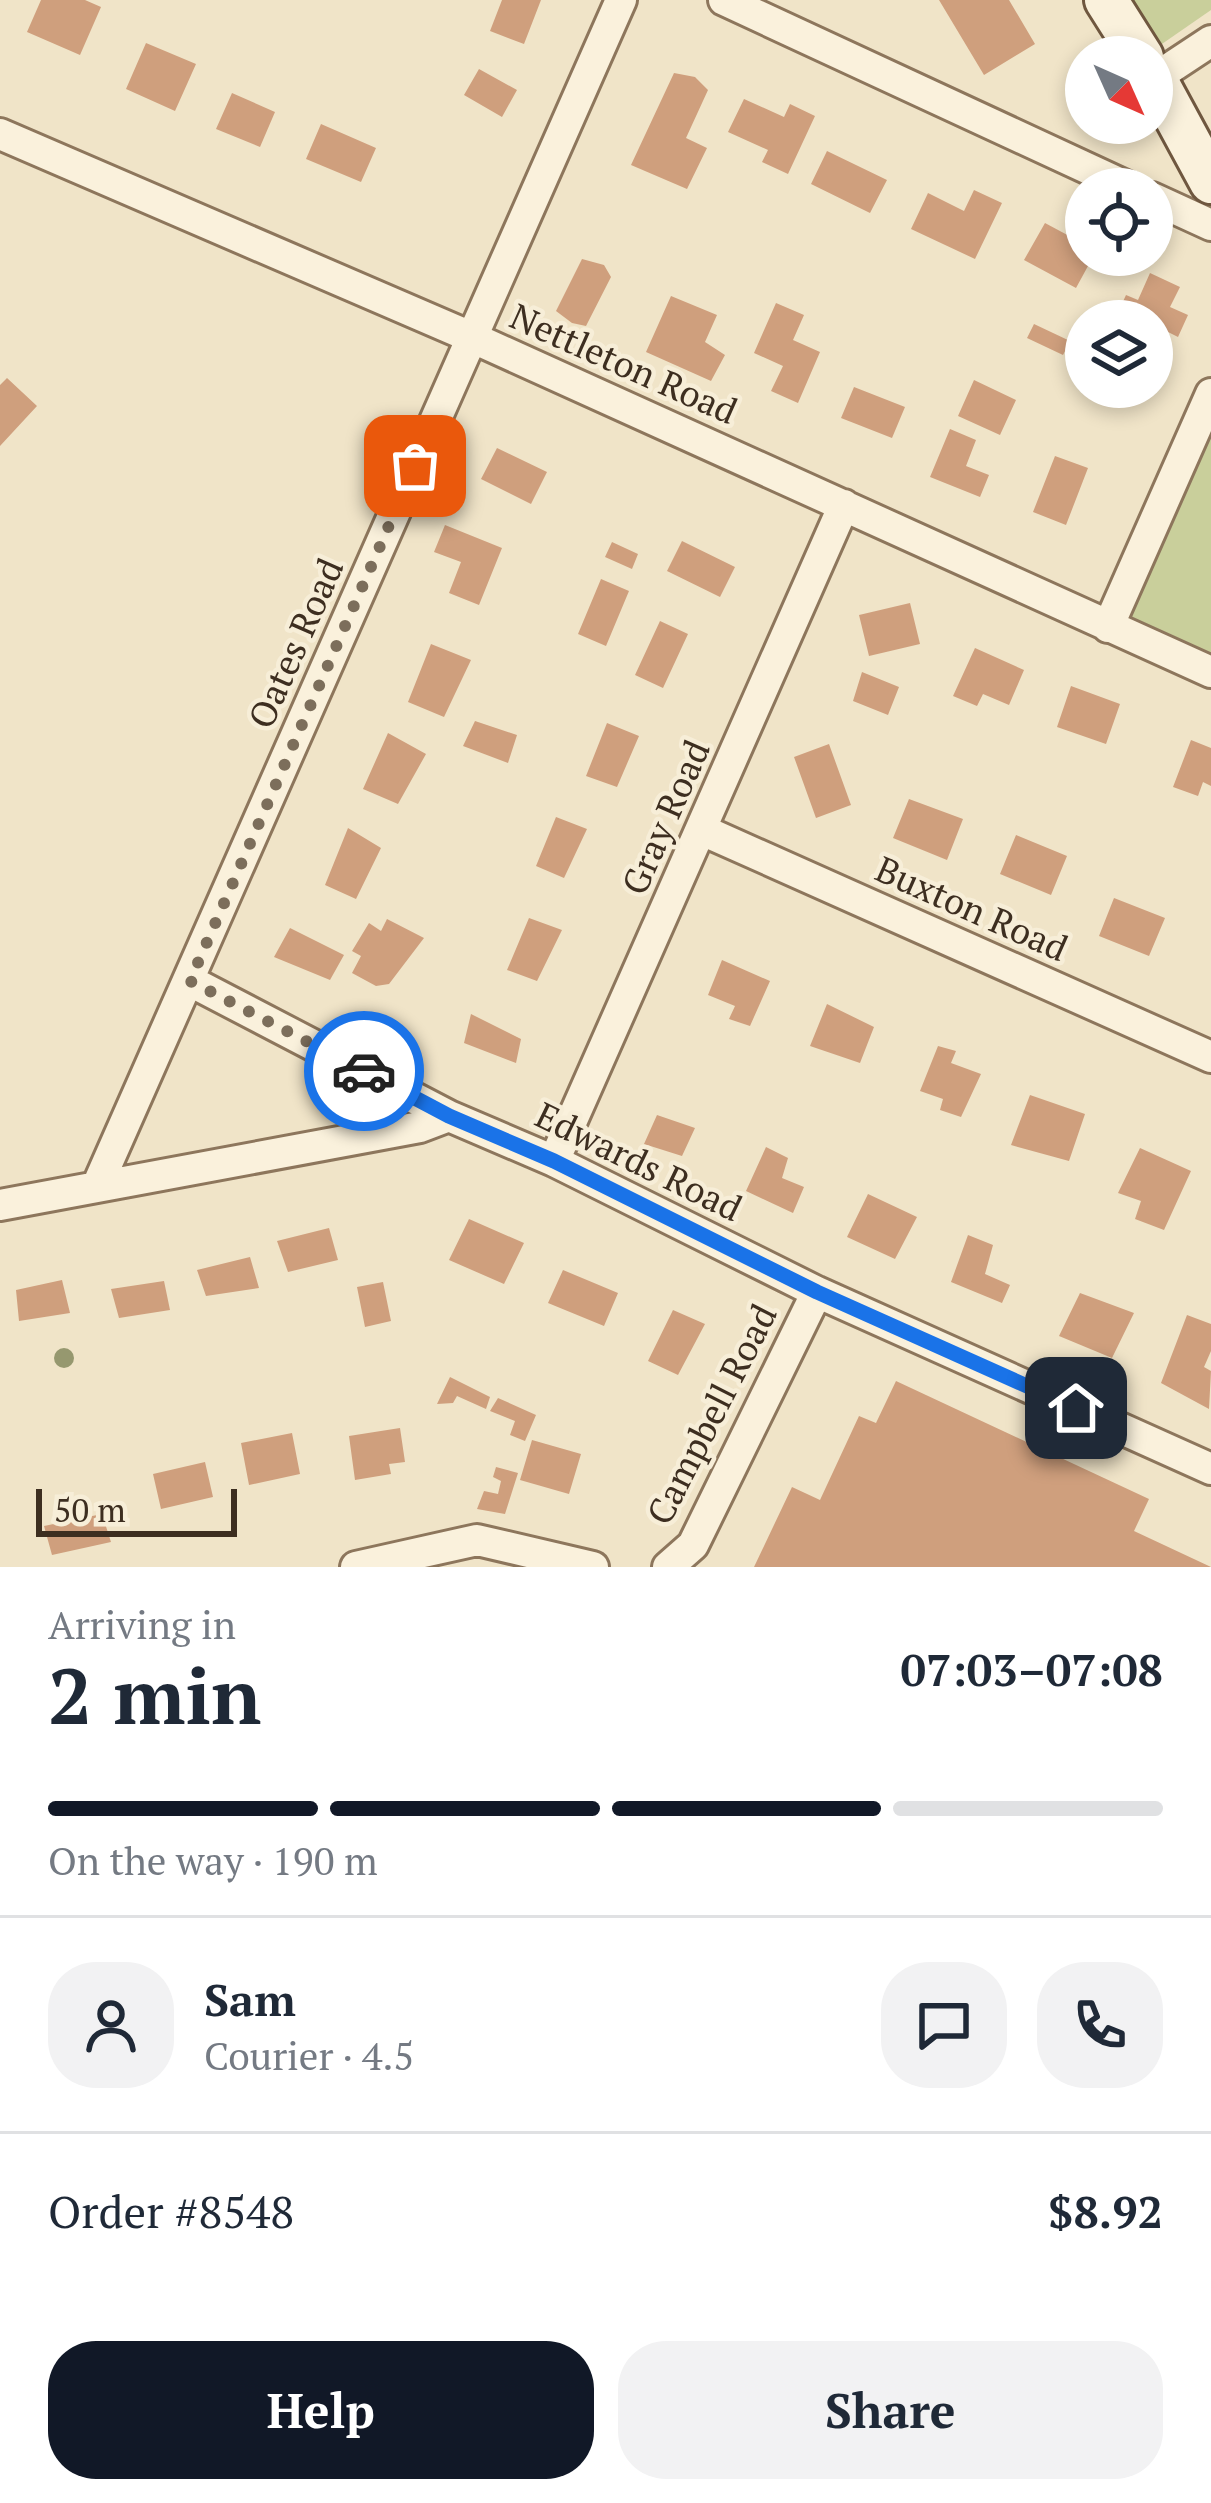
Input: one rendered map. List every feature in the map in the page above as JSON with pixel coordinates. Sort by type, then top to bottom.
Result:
[{"type":"street","name":"Oates Road","points":[[98,1184],[621,0]]},
{"type":"street","points":[[724,0],[1087,168]]},
{"type":"street","points":[[1106,0],[1129,36]]},
{"type":"street","points":[[1173,58],[1211,41]]},
{"type":"street","points":[[1173,112],[1211,182]]},
{"type":"street","name":"Nettleton Road","points":[[0,134],[471,338],[1211,673]]},
{"type":"street","points":[[1173,208],[1211,225]]},
{"type":"street","points":[[1108,627],[1211,394]]},
{"type":"street","name":"Gray Road","points":[[554,1161],[844,505]]},
{"type":"street","name":"Buxton Road","points":[[702,830],[1211,1057]]},
{"type":"street","name":"Edwards Road","points":[[190,981],[449,1116],[554,1161],[817,1292],[1211,1468]]},
{"type":"street","points":[[0,1205],[420,1127],[449,1116]]},
{"type":"street","name":"Campbell Road","points":[[668,1567],[693,1545],[817,1292]]},
{"type":"street","points":[[356,1567],[476,1540],[593,1567]]},
{"type":"green space","points":[[1131,0],[1211,0],[1211,10],[1173,36],[1153,36]]},
{"type":"green space","points":[[1211,429],[1211,653],[1127,615]]},
{"type":"building","points":[[41,0],[85,0],[101,7],[80,55],[27,32]]},
{"type":"building","points":[[502,0],[541,0],[524,44],[490,31]]},
{"type":"building","points":[[939,0],[1009,0],[1035,44],[984,75]]},
{"type":"building","points":[[146,43],[196,64],[175,111],[126,89]]},
{"type":"building","points":[[479,69],[517,90],[502,117],[464,95]]},
{"type":"building","points":[[674,73],[695,77],[708,90],[686,138],[707,148],[687,189],[631,165]]},
{"type":"building","points":[[232,93],[275,112],[260,147],[216,129]]},
{"type":"building","points":[[744,99],[784,117],[790,104],[815,116],[788,174],[762,162],[768,150],[728,132]]},
{"type":"building","points":[[321,124],[376,148],[361,182],[306,159]]},
{"type":"building","points":[[827,151],[887,180],[870,213],[811,184]]},
{"type":"building","points":[[974,190],[1002,203],[975,259],[911,229],[928,193],[964,211]]},
{"type":"building","points":[[1045,223],[1065,234],[1065,276],[1083,276],[1076,288],[1024,260]]},
{"type":"building","points":[[582,259],[604,265],[611,277],[586,326],[556,311]]},
{"type":"building","points":[[1149,276],[1180,287],[1173,301],[1138,300]]},
{"type":"building","points":[[671,296],[717,315],[705,342],[725,355],[711,381],[646,352]]},
{"type":"building","points":[[776,303],[804,315],[793,340],[820,352],[798,403],[771,391],[783,366],[754,353]]},
{"type":"building","points":[[1173,308],[1188,315],[1178,337],[1173,334]]},
{"type":"building","points":[[1034,324],[1065,339],[1065,351],[1063,355],[1027,338]]},
{"type":"building","points":[[7,378],[37,406],[0,446],[0,385]]},
{"type":"building","points":[[974,380],[1016,400],[1000,435],[958,416]]},
{"type":"building","points":[[854,387],[905,407],[892,438],[841,418]]},
{"type":"building","points":[[950,429],[976,440],[966,466],[989,475],[980,497],[930,477]]},
{"type":"building","points":[[497,448],[547,472],[531,504],[481,479]]},
{"type":"building","points":[[1055,456],[1088,468],[1066,525],[1033,512]]},
{"type":"building","points":[[445,525],[502,548],[479,605],[449,593],[461,562],[434,552]]},
{"type":"building","points":[[682,541],[735,567],[720,597],[667,571]]},
{"type":"building","points":[[612,542],[638,554],[632,569],[605,557]]},
{"type":"building","points":[[601,579],[629,591],[606,646],[578,634]]},
{"type":"building","points":[[910,603],[920,644],[869,656],[859,615]]},
{"type":"building","points":[[660,621],[688,634],[663,688],[635,675]]},
{"type":"building","points":[[431,644],[471,660],[444,717],[408,702]]},
{"type":"building","points":[[975,648],[1024,670],[1009,705],[983,694],[977,706],[953,696]]},
{"type":"building","points":[[862,672],[899,687],[888,715],[853,701]]},
{"type":"building","points":[[1071,686],[1120,704],[1106,744],[1057,727]]},
{"type":"building","points":[[475,721],[517,735],[508,763],[463,746]]},
{"type":"building","points":[[607,723],[639,736],[617,787],[586,776]]},
{"type":"building","points":[[388,733],[426,754],[398,804],[363,789]]},
{"type":"building","points":[[1191,740],[1211,748],[1211,786],[1203,782],[1198,796],[1173,787]]},
{"type":"building","points":[[829,744],[851,805],[816,818],[794,757]]},
{"type":"building","points":[[909,799],[963,819],[947,860],[893,838]]},
{"type":"building","points":[[556,817],[587,829],[564,878],[536,866]]},
{"type":"building","points":[[348,828],[381,848],[356,899],[325,885]]},
{"type":"building","points":[[1016,835],[1067,856],[1051,895],[1000,874]]},
{"type":"building","points":[[1114,898],[1165,918],[1149,956],[1099,936]]},
{"type":"building","points":[[529,918],[562,930],[537,981],[507,970]]},
{"type":"building","points":[[387,919],[424,938],[389,984],[376,986],[352,973],[361,956],[352,951],[369,923],[381,931]]},
{"type":"building","points":[[290,928],[344,955],[330,980],[274,957]]},
{"type":"building","points":[[722,960],[770,981],[750,1026],[729,1019],[735,1006],[708,995]]},
{"type":"building","points":[[827,1004],[874,1027],[860,1063],[810,1046]]},
{"type":"building","points":[[471,1014],[521,1039],[516,1063],[464,1043]]},
{"type":"building","points":[[938,1046],[956,1051],[951,1063],[981,1074],[961,1117],[940,1110],[943,1099],[920,1091]]},
{"type":"building","points":[[1030,1095],[1085,1114],[1069,1161],[1011,1145]]},
{"type":"building","points":[[657,1115],[695,1128],[682,1156],[644,1144]]},
{"type":"building","points":[[766,1147],[788,1158],[782,1178],[804,1187],[793,1213],[746,1191]]},
{"type":"building","points":[[1140,1148],[1191,1171],[1164,1230],[1135,1219],[1141,1201],[1118,1193]]},
{"type":"building","points":[[868,1194],[917,1217],[895,1259],[847,1237]]},
{"type":"building","points":[[469,1219],[524,1243],[504,1284],[449,1260]]},
{"type":"building","points":[[329,1228],[338,1260],[288,1272],[277,1241]]},
{"type":"building","points":[[968,1235],[993,1245],[985,1274],[1010,1285],[1002,1303],[951,1282]]},
{"type":"building","points":[[250,1257],[259,1288],[206,1296],[197,1270]]},
{"type":"building","points":[[563,1270],[618,1293],[604,1326],[548,1303]]},
{"type":"building","points":[[62,1280],[70,1313],[19,1321],[16,1290]]},
{"type":"building","points":[[164,1281],[170,1310],[119,1318],[111,1289]]},
{"type":"building","points":[[383,1282],[391,1321],[365,1327],[357,1287]]},
{"type":"building","points":[[1080,1293],[1134,1313],[1112,1358],[1059,1336]]},
{"type":"building","points":[[673,1310],[705,1324],[678,1375],[648,1361]]},
{"type":"building","points":[[1187,1315],[1211,1324],[1211,1351],[1204,1367],[1211,1371],[1209,1409],[1161,1383]]},
{"type":"building","points":[[450,1377],[490,1397],[486,1409],[457,1396],[453,1403],[437,1404]]},
{"type":"building","points":[[896,1381],[1149,1499],[1134,1531],[1211,1567],[754,1567],[792,1487],[820,1500],[859,1416],[876,1423]]},
{"type":"building","points":[[498,1398],[536,1415],[525,1441],[510,1435],[515,1421],[490,1411]]},
{"type":"building","points":[[400,1428],[405,1462],[389,1464],[391,1474],[355,1480],[349,1436]]},
{"type":"building","points":[[292,1433],[300,1474],[249,1485],[241,1443]]},
{"type":"building","points":[[532,1440],[581,1454],[569,1494],[520,1480]]},
{"type":"building","points":[[205,1462],[213,1497],[161,1509],[153,1474]]},
{"type":"building","points":[[496,1467],[518,1473],[505,1514],[477,1509],[484,1491],[498,1494],[501,1481],[493,1477]]},
{"type":"building","points":[[102,1514],[111,1542],[52,1555],[44,1526]]},
{"type":"way so far","points":[[364,1071],[190,981],[415,466]]},
{"type":"route","points":[[364,1071],[817,1292],[1076,1408]]}]
